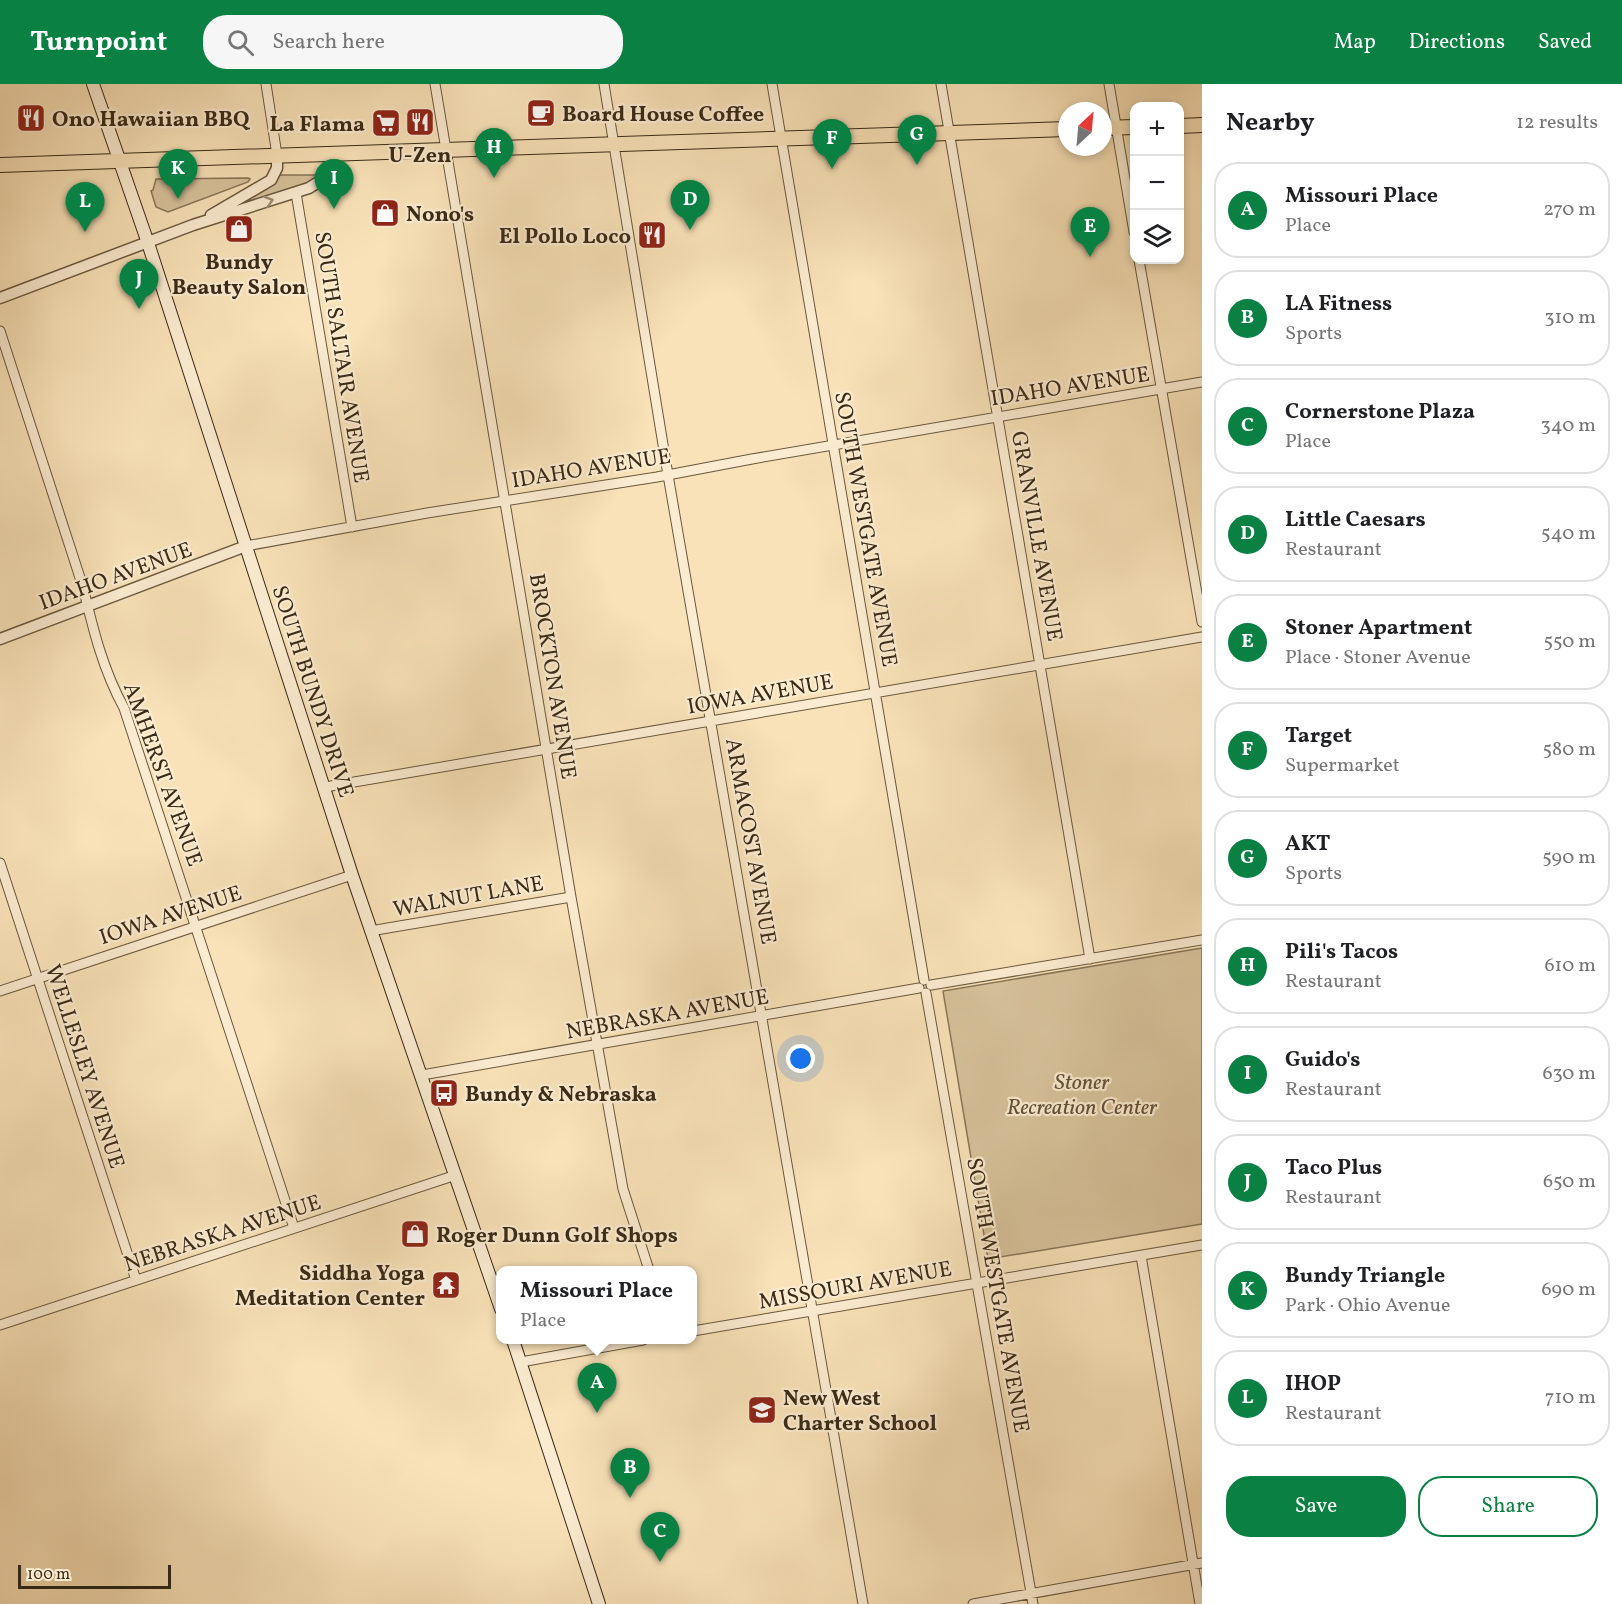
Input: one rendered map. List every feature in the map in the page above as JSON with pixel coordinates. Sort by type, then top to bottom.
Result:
[{"type":"main road","name":"SOUTH BUNDY DRIVE","points":[[93,84],[148,243],[370,931],[422,1075],[496,1294]]},
{"type":"main road","points":[[1184,126],[1202,125]]},
{"type":"main road","points":[[1112,128],[1130,127]]},
{"type":"main road","points":[[0,165],[1058,129]]},
{"type":"main road","points":[[514,1344],[599,1604]]},
{"type":"street","points":[[193,225],[271,180],[277,168],[278,155],[266,84]]},
{"type":"street","name":"BROCKTON AVENUE","points":[[435,84],[571,897],[623,1189],[648,1266]]},
{"type":"street","name":"ARMACOST AVENUE","points":[[604,84],[668,475],[863,1604]]},
{"type":"street","name":"SOUTH WESTGATE AVENUE","points":[[772,84],[925,987],[1033,1599]]},
{"type":"street","name":"GRANVILLE AVENUE","points":[[941,84],[1090,959]]},
{"type":"street","points":[[1109,84],[1109,102]]},
{"type":"street","points":[[1112,137],[1130,215]]},
{"type":"street","points":[[0,298],[193,225],[296,193],[320,181],[338,153]]},
{"type":"street","name":"SOUTH SALTAIR AVENUE","points":[[296,193],[352,527]]},
{"type":"street","points":[[1140,264],[1202,622]]},
{"type":"street","name":"AMHERST AVENUE","points":[[0,331],[83,587],[90,621],[113,689],[124,708],[294,1228]]},
{"type":"street","name":"IDAHO AVENUE","points":[[0,639],[246,546],[1202,382]]},
{"type":"street","name":"IOWA AVENUE","points":[[325,787],[1202,637]]},
{"type":"street","name":"WELLESLEY AVENUE","points":[[0,863],[136,1280]]},
{"type":"street","name":"IOWA AVENUE","points":[[0,991],[352,875]]},
{"type":"street","name":"WALNUT LANE","points":[[370,931],[571,897]]},
{"type":"street","name":"NEBRASKA AVENUE","points":[[422,1075],[1202,940]]},
{"type":"street","name":"NEBRASKA AVENUE","points":[[0,1325],[456,1175]]},
{"type":"street","name":"MISSOURI AVENUE","points":[[697,1330],[1202,1245]]},
{"type":"street","points":[[1141,1256],[1198,1563],[1200,1604]]},
{"type":"street","points":[[521,1362],[621,1344]]},
{"type":"street","points":[[973,1604],[1033,1599],[1198,1563]]},
{"type":"green space","points":[[280,175],[319,175],[311,182],[238,206],[238,203],[273,184]]},
{"type":"green space","points":[[156,179],[250,179],[248,182],[168,212],[156,207],[151,191]]},
{"type":"green space","name":"Stoner Recreation Center","points":[[1202,948],[1202,1224],[988,1259],[943,991]]},
{"type":"place","name":"Board House Coffee","points":[[541,113]]},
{"type":"place","name":"Ono Hawaiian BBQ","points":[[31,118]]},
{"type":"place","name":"U-Zen","points":[[420,122]]},
{"type":"place","name":"La Flama","points":[[386,123]]},
{"type":"place","name":"AKT","points":[[917,165]]},
{"type":"place","name":"Target","points":[[832,169]]},
{"type":"place","name":"Pili's Tacos","points":[[494,178]]},
{"type":"place","name":"Bundy Triangle","points":[[178,199]]},
{"type":"place","name":"Guido's","points":[[334,209]]},
{"type":"place","name":"Nono's","points":[[385,213]]},
{"type":"place","name":"Bundy Beauty Salon","points":[[239,229]]},
{"type":"place","name":"Little Caesars","points":[[690,230]]},
{"type":"place","name":"IHOP","points":[[85,232]]},
{"type":"place","name":"El Pollo Loco","points":[[652,235]]},
{"type":"place","name":"Stoner Apartment","points":[[1090,257]]},
{"type":"place","name":"Taco Plus","points":[[139,309]]},
{"type":"place","name":"Bundy & Nebraska","points":[[444,1093]]},
{"type":"place","name":"Roger Dunn Golf Shops","points":[[415,1234]]},
{"type":"place","name":"Siddha Yoga Meditation Center","points":[[446,1285]]},
{"type":"place","name":"New West Charter School","points":[[762,1410]]},
{"type":"place","name":"Missouri Place","points":[[597,1413]]},
{"type":"place","name":"LA Fitness","points":[[630,1498]]},
{"type":"place","name":"Cornerstone Plaza","points":[[660,1562]]}]
